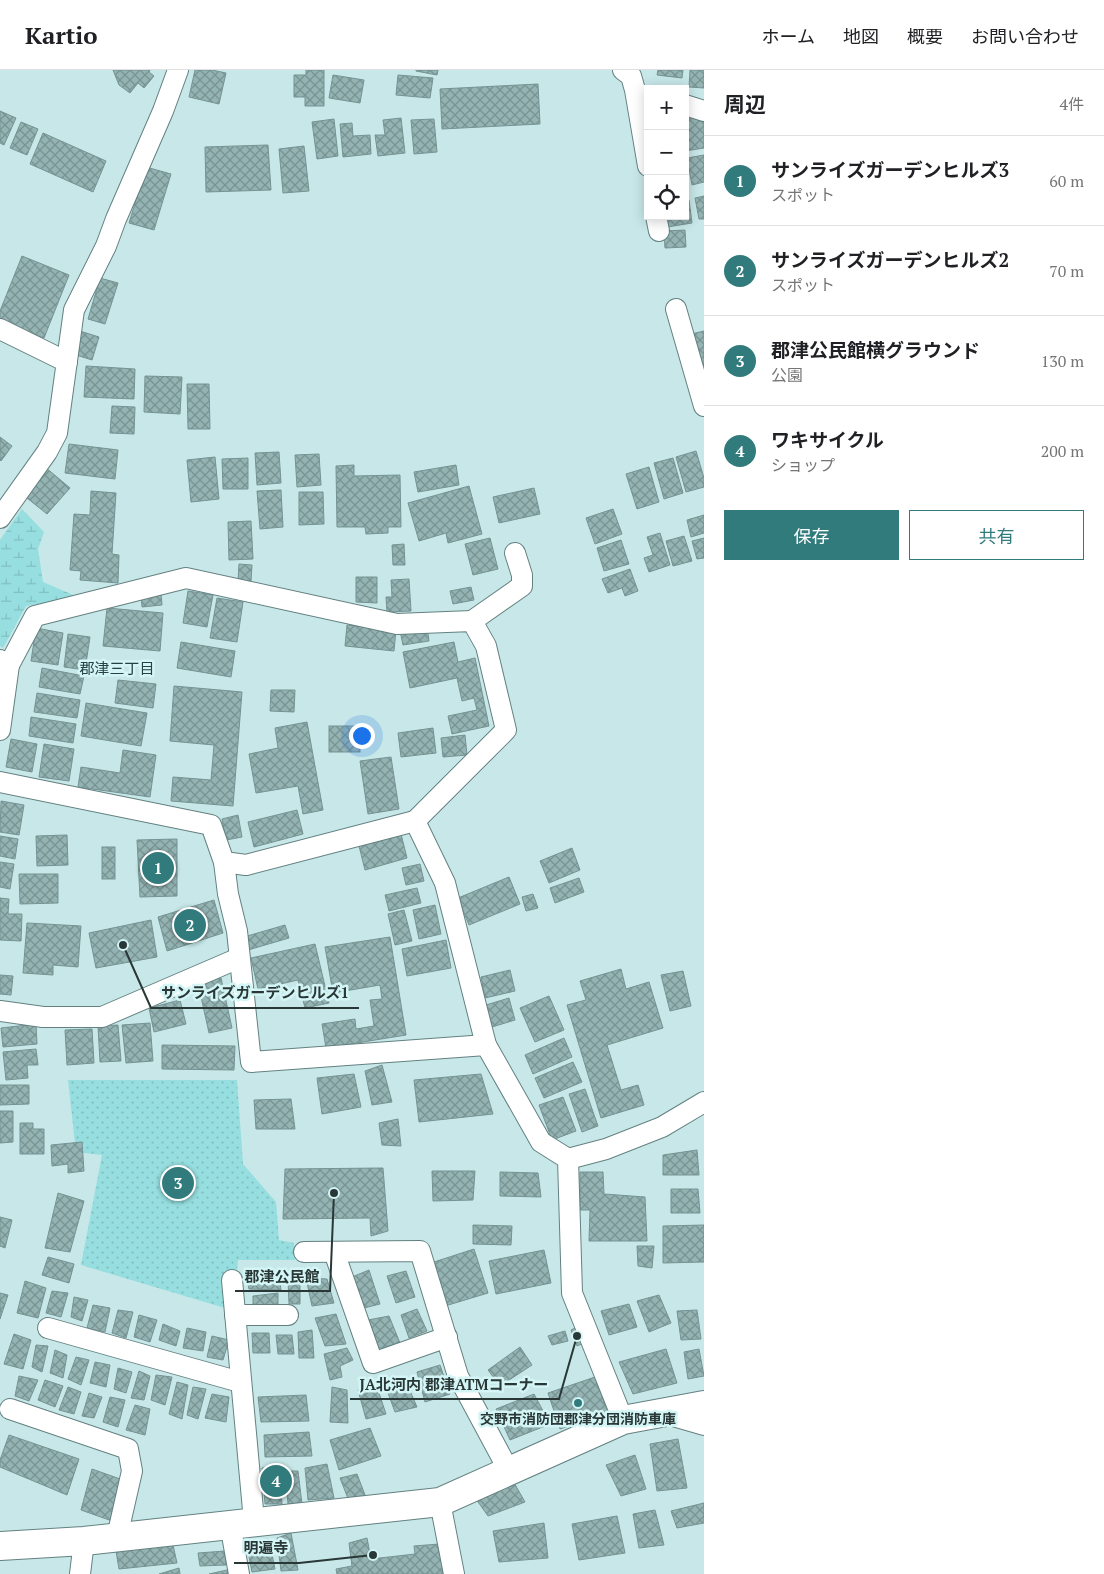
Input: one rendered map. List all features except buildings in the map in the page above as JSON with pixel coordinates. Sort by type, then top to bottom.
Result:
[{"type":"street","points":[[0,518],[47,452],[57,433],[74,310],[106,246],[163,111],[178,70]]},
{"type":"street","points":[[623,70],[631,76],[641,92],[645,130]]},
{"type":"street","points":[[689,106],[704,111]]},
{"type":"street","points":[[676,309],[701,385],[704,406]]},
{"type":"street","points":[[0,329],[67,362]]},
{"type":"street","points":[[0,730],[4,662],[35,616],[186,578],[397,624],[472,621],[522,586],[522,575],[515,553]]},
{"type":"street","points":[[224,862],[246,865],[415,821],[506,730],[486,646],[472,621]]},
{"type":"street","points":[[0,782],[211,825],[224,862],[228,894],[237,931],[251,1062],[486,1045]]},
{"type":"street","points":[[415,821],[445,883],[486,1045],[541,1142],[568,1159],[606,1149],[662,1127],[704,1102]]},
{"type":"street","points":[[0,1011],[43,1017],[102,1017],[239,958]]},
{"type":"street","points":[[568,1159],[572,1292],[623,1420]]},
{"type":"street","points":[[304,1252],[420,1251],[458,1376],[509,1472]]},
{"type":"street","points":[[334,1252],[373,1363],[447,1337]]},
{"type":"street","points":[[232,1280],[240,1382],[242,1523],[239,1574]]},
{"type":"street","points":[[236,1315],[288,1316]]},
{"type":"street","points":[[48,1328],[240,1382]]},
{"type":"street","points":[[3,1544],[84,1541],[440,1502],[623,1420],[704,1405]]},
{"type":"street","points":[[10,1410],[128,1449],[132,1471],[117,1537]]},
{"type":"street","points":[[662,1413],[704,1425]]},
{"type":"street","points":[[440,1502],[454,1574]]},
{"type":"street","points":[[80,1574],[84,1541]]},
{"type":"green space","points":[[22,509],[44,532],[38,549],[43,582],[78,597],[26,606],[3,648],[0,646],[0,540]]},
{"type":"green space","points":[[68,1080],[237,1080],[243,1164],[276,1202],[279,1240],[294,1243],[295,1260],[238,1260],[237,1271],[224,1271],[225,1308],[81,1265],[102,1155],[76,1152]]},
{"type":"place","name":"サンライズガーデンヒルズ3","points":[[158,868]]},
{"type":"place","name":"サンライズガーデンヒルズ2","points":[[190,925]]},
{"type":"place","name":"サンライズガーデンヒルズ1","points":[[123,945]]},
{"type":"place","name":"郡津公民館横グラウンド","points":[[178,1183]]},
{"type":"place","name":"郡津公民館","points":[[334,1193]]},
{"type":"place","name":"JA北河内 郡津ATMコーナー","points":[[577,1336]]},
{"type":"place","name":"交野市消防団郡津分団消防車庫","points":[[578,1403]]},
{"type":"place","name":"ワキサイクル","points":[[276,1481]]},
{"type":"place","name":"明遍寺","points":[[373,1555]]},
{"type":"district","name":"郡津三丁目","points":[[117,669]]}]
